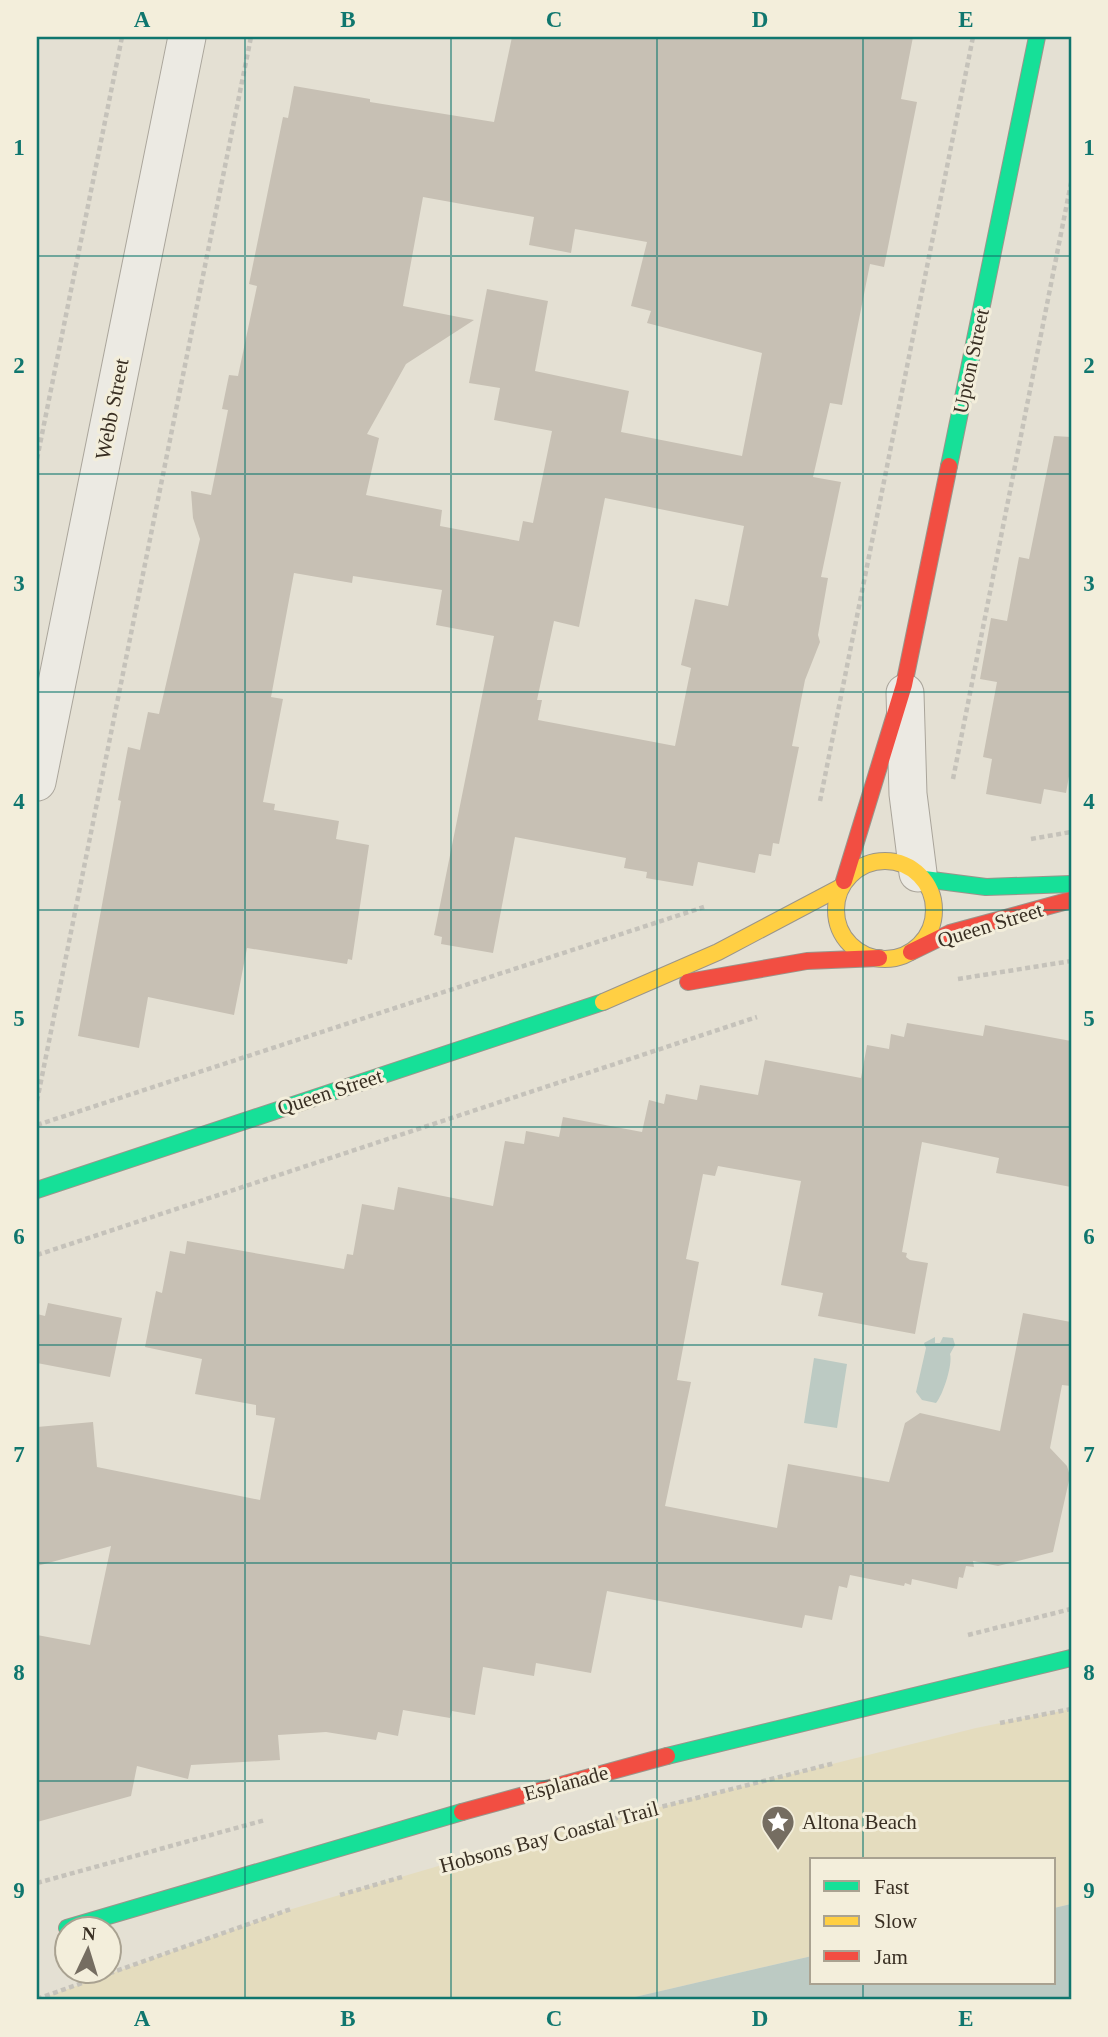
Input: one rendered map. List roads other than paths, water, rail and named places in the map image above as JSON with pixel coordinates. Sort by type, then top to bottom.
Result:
[{"type":"street","name":"Webb Street","points":[[37,782],[187,37]]},
{"type":"street","name":"Upton Street","points":[[843,884],[904,685],[1037,37]]},
{"type":"street","name":"Upton Street","points":[[904,685],[908,794],[921,876]]},
{"type":"street","points":[[888,860],[904,865],[921,876],[932,893],[934,910],[931,926],[911,952],[895,958],[864,954],[851,945],[841,932],[836,918],[843,884],[856,870],[871,862],[888,860]]},
{"type":"street","name":"Queen Street","points":[[921,876],[986,887],[1071,884]]},
{"type":"street","name":"Queen Street","points":[[37,1190],[624,995],[718,952],[843,884]]},
{"type":"street","name":"Queen Street","points":[[911,952],[961,929],[1071,901]]},
{"type":"street","name":"Queen Street","points":[[624,995],[807,961],[879,958]]},
{"type":"street","name":"Esplanade","points":[[115,1914],[373,1836],[662,1757],[1071,1657]]},
{"type":"place","name":"Altona Beach","points":[[778,1852]]}]
